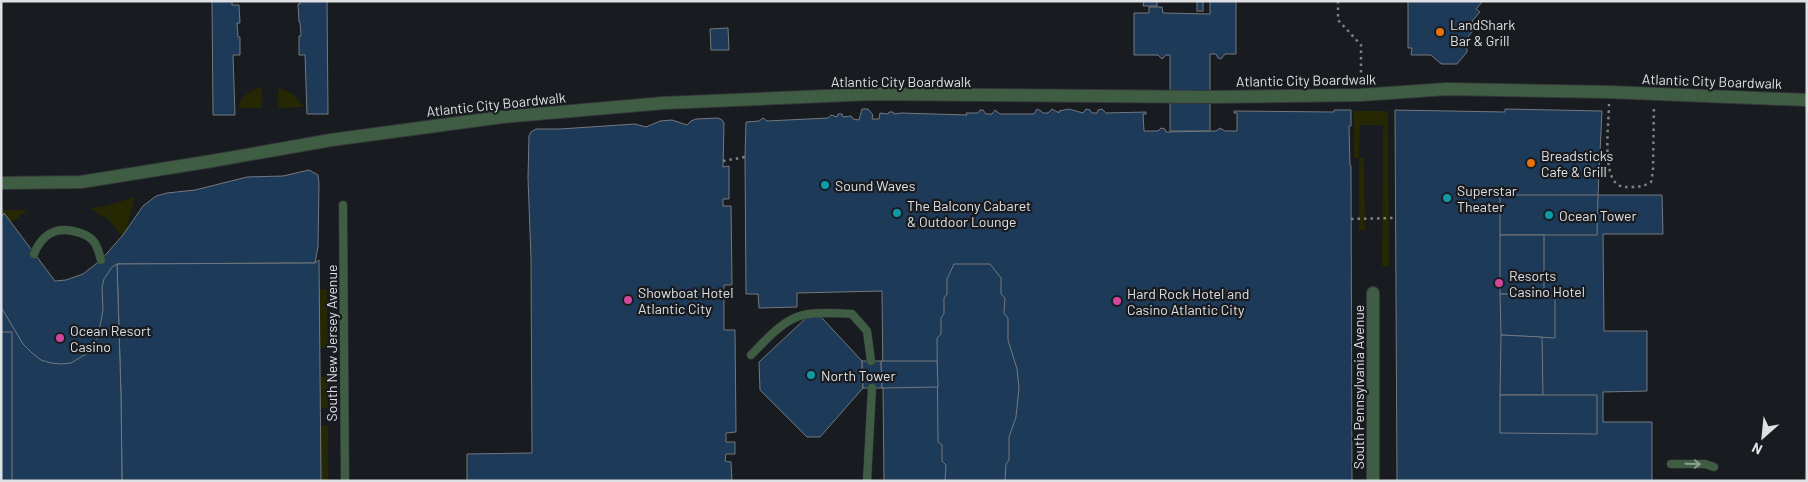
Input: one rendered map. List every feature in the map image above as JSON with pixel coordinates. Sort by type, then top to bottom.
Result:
[{"type":"street","name":"Atlantic City Boardwalk","points":[[1,183],[81,182],[212,162],[330,140],[502,117],[664,103],[872,94],[1210,97],[1360,95],[1447,89],[1610,92],[1807,100]]},
{"type":"street","name":"South Pennsylvania Avenue","points":[[1373,293],[1373,481]]},
{"type":"lane","name":"South New Jersey Avenue","points":[[343,205],[345,481]]},
{"type":"lane","points":[[34,254],[41,241],[50,233],[67,230],[85,234],[92,240],[98,248],[101,260]]},
{"type":"lane","points":[[751,355],[769,336],[797,316],[832,312],[852,314],[867,331],[872,361]]},
{"type":"lane","points":[[867,481],[872,388]]},
{"type":"lane","points":[[1671,464],[1706,464],[1714,467]]},
{"type":"path","points":[[1338,1],[1338,20],[1361,45],[1361,74]]},
{"type":"path","points":[[1610,92],[1608,158],[1611,174],[1617,184],[1625,188],[1643,186],[1651,182],[1653,171],[1654,94]]},
{"type":"path","points":[[723,161],[745,156]]},
{"type":"path","points":[[1351,219],[1394,218]]},
{"type":"green space","points":[[263,87],[261,92],[263,99],[261,103],[262,108],[238,108],[241,100],[247,94]]},
{"type":"green space","points":[[277,87],[293,94],[304,107],[278,108],[279,103],[277,99],[279,91]]},
{"type":"green space","points":[[1354,111],[1388,111],[1389,266],[1382,266],[1383,125],[1360,125],[1359,158],[1354,158]]},
{"type":"green space","points":[[1359,158],[1364,158],[1365,230],[1359,230]]},
{"type":"green space","points":[[135,197],[126,231],[122,236],[108,219],[89,208],[105,206]]},
{"type":"green space","points":[[1,210],[28,210],[11,223],[4,214],[1,218]]},
{"type":"green space","points":[[319,289],[327,290],[328,348],[319,348]]},
{"type":"green space","points":[[320,377],[328,377],[328,408],[320,408]]},
{"type":"green space","points":[[320,426],[328,426],[328,481],[321,481]]},
{"type":"building","points":[[212,1],[232,1],[232,5],[239,5],[240,23],[237,23],[238,37],[240,37],[240,55],[233,55],[235,115],[213,115]]},
{"type":"building","points":[[300,1],[327,1],[328,114],[307,114],[305,55],[299,55],[299,36],[301,36],[298,4],[300,4]]},
{"type":"building","points":[[1144,1],[1157,1],[1157,6],[1143,6]]},
{"type":"building","points":[[1197,1],[1203,1],[1203,11],[1197,11]]},
{"type":"building","points":[[1210,1],[1236,1],[1236,54],[1225,54],[1221,59],[1216,54],[1210,54],[1210,131],[1170,131],[1170,55],[1166,55],[1162,59],[1158,55],[1134,55],[1134,13],[1149,13],[1149,7],[1162,7],[1163,13],[1210,14]]},
{"type":"building","name":"LandShark Bar & Grill","points":[[1408,1],[1483,1],[1476,9],[1480,12],[1472,21],[1477,26],[1467,38],[1467,52],[1457,64],[1441,64],[1431,55],[1411,55],[1412,48],[1408,48]]},
{"type":"building","points":[[728,28],[729,50],[711,50],[710,29]]},
{"type":"building","name":"Hard Rock Hotel and Casino Atlantic City","points":[[862,109],[868,109],[873,115],[872,119],[879,119],[880,113],[888,114],[889,112],[894,114],[967,115],[966,113],[978,113],[980,110],[983,110],[986,114],[992,114],[995,110],[1000,114],[1034,114],[1037,109],[1043,113],[1048,113],[1052,109],[1059,113],[1059,111],[1069,109],[1083,113],[1086,109],[1092,113],[1097,113],[1098,110],[1102,109],[1106,113],[1146,112],[1146,114],[1143,114],[1144,131],[1158,131],[1161,128],[1165,129],[1166,132],[1216,131],[1220,128],[1225,131],[1237,131],[1237,113],[1234,113],[1234,111],[1334,112],[1334,110],[1351,110],[1351,126],[1349,126],[1351,166],[1352,481],[884,481],[882,291],[797,293],[797,307],[759,308],[758,294],[746,294],[746,122],[759,121],[763,118],[767,121],[828,118],[831,115],[837,117],[838,114],[842,114],[843,117],[851,116],[853,119],[859,120]]},
{"type":"building","name":"Resorts Casino Hotel","points":[[1505,109],[1602,111],[1598,195],[1662,195],[1663,234],[1603,234],[1604,331],[1647,331],[1647,391],[1603,392],[1603,422],[1652,422],[1652,481],[1397,481],[1395,110],[1505,112]]},
{"type":"building","name":"Showboat Hotel Atlantic City","points":[[718,118],[724,123],[723,167],[729,166],[729,199],[723,199],[723,206],[731,206],[732,285],[724,285],[724,330],[735,330],[736,432],[726,433],[726,442],[735,442],[735,454],[726,454],[725,461],[731,462],[732,481],[467,481],[467,454],[532,453],[531,259],[528,178],[529,136],[531,132],[536,129],[635,124],[646,127],[660,121],[672,120],[687,125],[696,119]]},
{"type":"building","name":"Ocean Resort Casino","points":[[309,170],[318,175],[319,184],[318,247],[315,263],[117,264],[122,481],[1,481],[1,218],[4,213],[55,281],[66,280],[83,274],[101,260],[123,235],[143,206],[156,196],[195,190],[247,177],[283,176]]},
{"type":"building","name":"Ocean Tower","points":[[1500,195],[1598,195],[1597,235],[1500,235]]},
{"type":"building","points":[[1500,235],[1544,235],[1544,295],[1500,294]]},
{"type":"building","points":[[319,260],[321,481],[122,481],[117,264],[315,263]]},
{"type":"building","points":[[117,264],[122,481],[1,481],[1,307],[23,344],[32,353],[41,360],[51,363],[71,363],[86,354],[98,337],[103,310],[102,287],[104,279],[112,267]]},
{"type":"building","points":[[954,264],[990,264],[1001,278],[1001,294],[1005,298],[1004,313],[1008,318],[1008,340],[1017,369],[1019,388],[1016,417],[1009,437],[1009,460],[1006,464],[1005,481],[945,481],[946,465],[942,461],[942,445],[938,442],[937,338],[941,334],[941,318],[944,314],[947,279]]},
{"type":"building","points":[[1500,294],[1555,295],[1555,338],[1501,335]]},
{"type":"building","name":"North Tower","points":[[807,317],[821,317],[862,361],[863,388],[820,437],[807,437],[760,390],[759,362]]},
{"type":"building","points":[[1,332],[12,332],[12,481],[1,481]]},
{"type":"building","points":[[1501,335],[1542,337],[1543,395],[1500,395]]},
{"type":"building","points":[[862,361],[881,361],[882,388],[863,388]]},
{"type":"building","points":[[881,361],[937,361],[938,387],[882,388]]},
{"type":"building","points":[[1500,395],[1597,395],[1597,434],[1500,433]]},
{"type":"place","name":"LandShark Bar & Grill","points":[[1440,32]]},
{"type":"place","name":"Breadsticks Cafe & Grill","points":[[1531,163]]},
{"type":"place","name":"Sound Waves","points":[[825,185]]},
{"type":"place","name":"Superstar Theater","points":[[1447,198]]},
{"type":"place","name":"The Balcony Cabaret & Outdoor Lounge","points":[[897,213]]},
{"type":"place","name":"Ocean Tower","points":[[1549,215]]},
{"type":"place","name":"Resorts Casino Hotel","points":[[1499,283]]},
{"type":"place","name":"Showboat Hotel Atlantic City","points":[[628,300]]},
{"type":"place","name":"Hard Rock Hotel and Casino Atlantic City","points":[[1117,301]]},
{"type":"place","name":"Ocean Resort Casino","points":[[60,338]]},
{"type":"place","name":"North Tower","points":[[811,375]]}]
